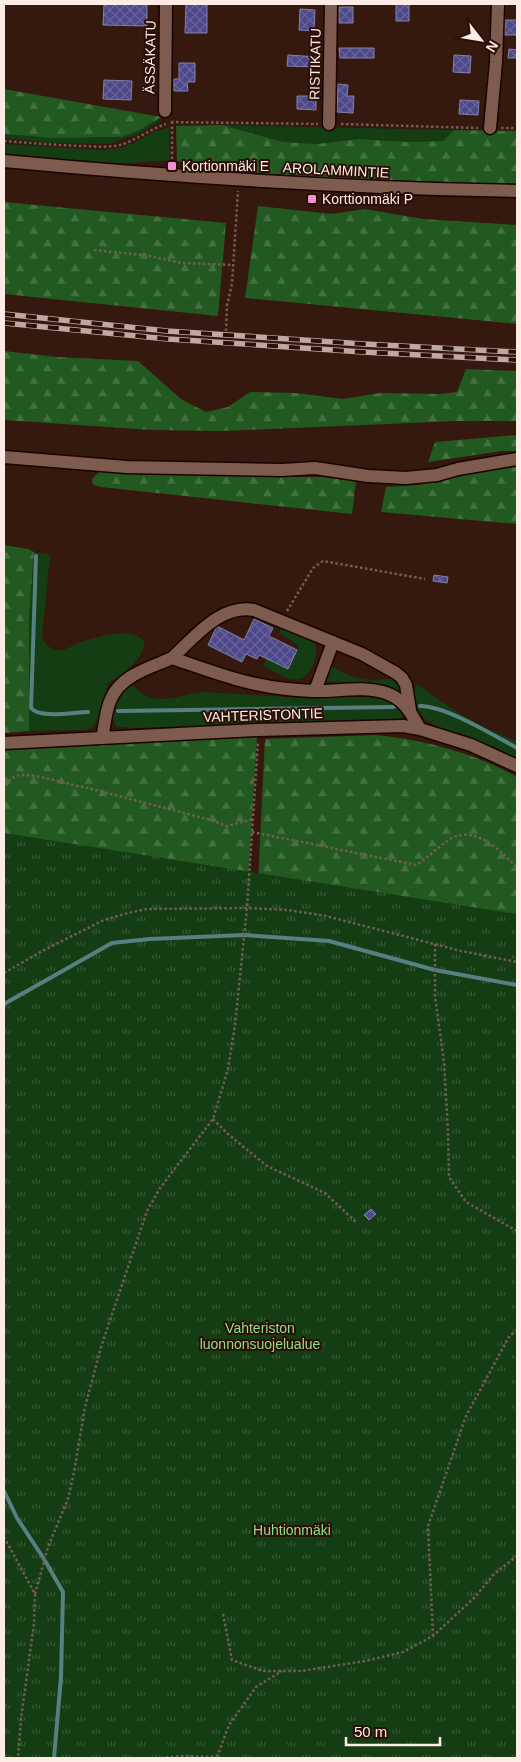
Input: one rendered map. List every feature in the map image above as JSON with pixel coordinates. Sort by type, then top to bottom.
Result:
[{"type":"street","name":"ÄSSÄKATU","points":[[164,111],[166,4]]},
{"type":"street","name":"RISTIKATU","points":[[329,124],[331,4]]},
{"type":"street","points":[[490,128],[496,62],[498,4]]},
{"type":"street","name":"AROLAMMINTIE","points":[[4,161],[239,180],[380,188],[517,191]]},
{"type":"street","points":[[4,457],[126,467],[282,470],[315,468],[368,476],[406,478],[437,476],[458,469],[517,459]]},
{"type":"street","points":[[102,738],[111,698],[121,684],[129,678],[172,658],[219,617],[232,610],[243,609],[254,610],[280,620],[372,659],[402,678],[408,690],[410,710]]},
{"type":"street","points":[[315,691],[333,642]]},
{"type":"street","points":[[172,658],[265,687],[315,691],[356,690],[378,692],[399,700],[410,710],[420,728]]},
{"type":"street","name":"VAHTERISTONTIE","points":[[4,743],[258,730],[398,726],[420,728],[484,750],[517,766]]},
{"type":"path","points":[[171,175],[172,122]]},
{"type":"path","points":[[4,141],[104,147],[121,144],[139,137]]},
{"type":"path","points":[[226,331],[239,180]]},
{"type":"path","points":[[94,250],[145,255],[182,263],[233,264]]},
{"type":"path","points":[[280,620],[313,568],[322,561],[425,579]]},
{"type":"path","points":[[18,1758],[21,1719],[34,1623],[35,1594],[48,1546],[68,1499],[85,1406],[101,1347],[147,1211],[160,1188],[212,1119],[228,1069],[235,1025],[247,908],[258,730]]},
{"type":"path","points":[[4,790],[7,783],[17,775],[41,776],[67,785],[88,788],[211,820],[227,826],[253,819]]},
{"type":"path","points":[[252,832],[416,865],[455,837],[472,835],[492,845],[517,868]]},
{"type":"path","points":[[4,973],[42,951],[104,920],[147,909],[247,908],[288,910],[326,916],[435,944],[517,962]]},
{"type":"path","points":[[435,944],[435,996],[444,1062],[449,1177],[466,1202],[517,1231]]},
{"type":"path","points":[[212,1119],[267,1166],[325,1193],[356,1222]]},
{"type":"path","points":[[434,1636],[428,1526],[466,1416],[510,1335],[517,1331]]},
{"type":"path","points":[[4,1537],[35,1594]]},
{"type":"path","points":[[223,1614],[232,1660],[263,1670],[284,1671],[301,1671],[364,1661],[402,1652],[434,1636],[474,1598],[494,1574],[517,1556]]},
{"type":"path","points":[[161,1758],[180,1756],[217,1757],[229,1725],[256,1687],[284,1671]]},
{"type":"green space","points":[[4,89],[161,117],[138,131],[122,137],[52,138],[4,134]]},
{"type":"green space","points":[[161,117],[158,122],[140,133],[109,144],[51,143],[4,138],[4,134],[52,138],[122,137],[138,131]]},
{"type":"green space","points":[[222,125],[454,130],[445,141],[408,142],[359,139],[317,144],[283,142]]},
{"type":"green space","points":[[222,125],[283,142],[317,144],[359,139],[408,142],[444,141],[454,130],[517,131],[517,184],[321,178],[213,169],[177,161],[176,126]]},
{"type":"green space","points":[[169,127],[170,161],[119,164],[4,154],[4,144],[103,150],[121,148],[153,132]]},
{"type":"green space","points":[[4,202],[226,223],[218,316],[4,294]]},
{"type":"green space","points":[[258,206],[331,214],[365,209],[423,219],[517,225],[517,324],[245,298]]},
{"type":"green space","points":[[4,351],[57,357],[138,361],[181,399],[206,412],[228,407],[250,392],[296,393],[343,399],[380,393],[441,394],[457,392],[466,369],[517,371],[517,421],[456,421],[222,431],[152,430],[4,420]]},
{"type":"green space","points":[[517,435],[517,451],[502,451],[428,462],[435,442]]},
{"type":"green space","points":[[517,467],[517,524],[381,512],[386,487],[418,485],[497,468]]},
{"type":"green space","points":[[99,472],[325,477],[356,481],[352,514],[94,485],[92,482],[93,478]]},
{"type":"green space","points":[[4,545],[28,549],[34,552],[29,615],[29,731],[4,733]]},
{"type":"green space","points":[[34,552],[50,555],[42,638],[48,646],[57,650],[63,650],[94,638],[114,634],[133,635],[145,643],[140,655],[131,667],[108,683],[100,716],[92,727],[87,730],[29,731],[29,615]]},
{"type":"green space","points":[[283,627],[309,638],[316,646],[315,661],[306,675],[300,679],[282,676],[263,666],[267,658],[288,668],[299,646],[280,633]]},
{"type":"green space","points":[[330,666],[357,678],[392,680],[400,685],[402,694],[326,681],[323,679]]},
{"type":"green space","points":[[131,684],[143,694],[158,699],[204,692],[305,698],[375,697],[395,703],[404,713],[401,719],[396,721],[358,720],[136,728],[118,727],[113,721],[112,704],[118,695]]},
{"type":"green space","points":[[416,685],[419,685],[454,710],[478,724],[517,741],[517,759],[495,747],[445,730],[427,721],[415,708],[413,691]]},
{"type":"green space","points":[[257,735],[247,897],[4,963],[4,747]]},
{"type":"green space","points":[[376,735],[413,740],[466,754],[517,777],[517,944],[258,883],[265,739]]},
{"type":"green space","name":"Vahteriston luonnonsuojelualue","points":[[4,833],[517,914],[517,1758],[4,1758]]},
{"type":"building","points":[[104,4],[147,4],[147,26],[103,25]]},
{"type":"building","points":[[186,4],[207,4],[207,33],[185,33]]},
{"type":"building","points":[[396,4],[409,4],[409,21],[396,21]]},
{"type":"building","points":[[339,7],[353,7],[353,23],[339,23]]},
{"type":"building","points":[[300,9],[315,10],[314,31],[299,30]]},
{"type":"building","points":[[505,20],[517,20],[517,35],[505,35]]},
{"type":"building","points":[[339,48],[374,48],[374,58],[340,58]]},
{"type":"building","points":[[509,49],[517,50],[517,58],[508,58]]},
{"type":"building","points":[[288,55],[319,57],[318,67],[287,66]]},
{"type":"building","points":[[454,55],[471,56],[470,73],[453,72]]},
{"type":"building","points":[[179,63],[195,63],[195,82],[187,82],[188,91],[174,91],[174,79],[179,79]]},
{"type":"building","points":[[104,80],[132,81],[131,100],[103,99]]},
{"type":"building","points":[[338,84],[348,85],[347,96],[354,96],[353,113],[337,112]]},
{"type":"building","points":[[297,96],[316,96],[316,110],[297,109]]},
{"type":"building","points":[[460,100],[479,101],[478,115],[459,114]]},
{"type":"building","points":[[434,575],[448,577],[447,583],[433,581]]},
{"type":"building","points":[[254,619],[273,628],[269,636],[297,650],[288,669],[259,655],[257,659],[246,654],[242,662],[208,645],[217,626],[244,640]]},
{"type":"building","points":[[371,1209],[376,1214],[369,1220],[364,1215]]},
{"type":"waterway","points":[[36,556],[31,708],[35,711],[49,714],[88,712]]},
{"type":"waterway","points":[[420,706],[431,707],[456,716],[517,748]]},
{"type":"waterway","points":[[118,711],[394,707]]},
{"type":"waterway","points":[[4,1004],[112,943],[150,939],[244,935],[329,941],[435,970],[517,985]]},
{"type":"waterway","points":[[4,1491],[17,1518],[63,1592],[61,1677],[54,1758]]},
{"type":"railway","points":[[4,314],[167,331],[517,352]]},
{"type":"railway","points":[[4,323],[168,339],[517,360]]},
{"type":"place","name":"Kortionmäki E","points":[[172,166]]},
{"type":"place","name":"Korttionmäki P","points":[[312,199]]},
{"type":"park label","name":"Huhtionmäki","points":[[292,1530]]}]
